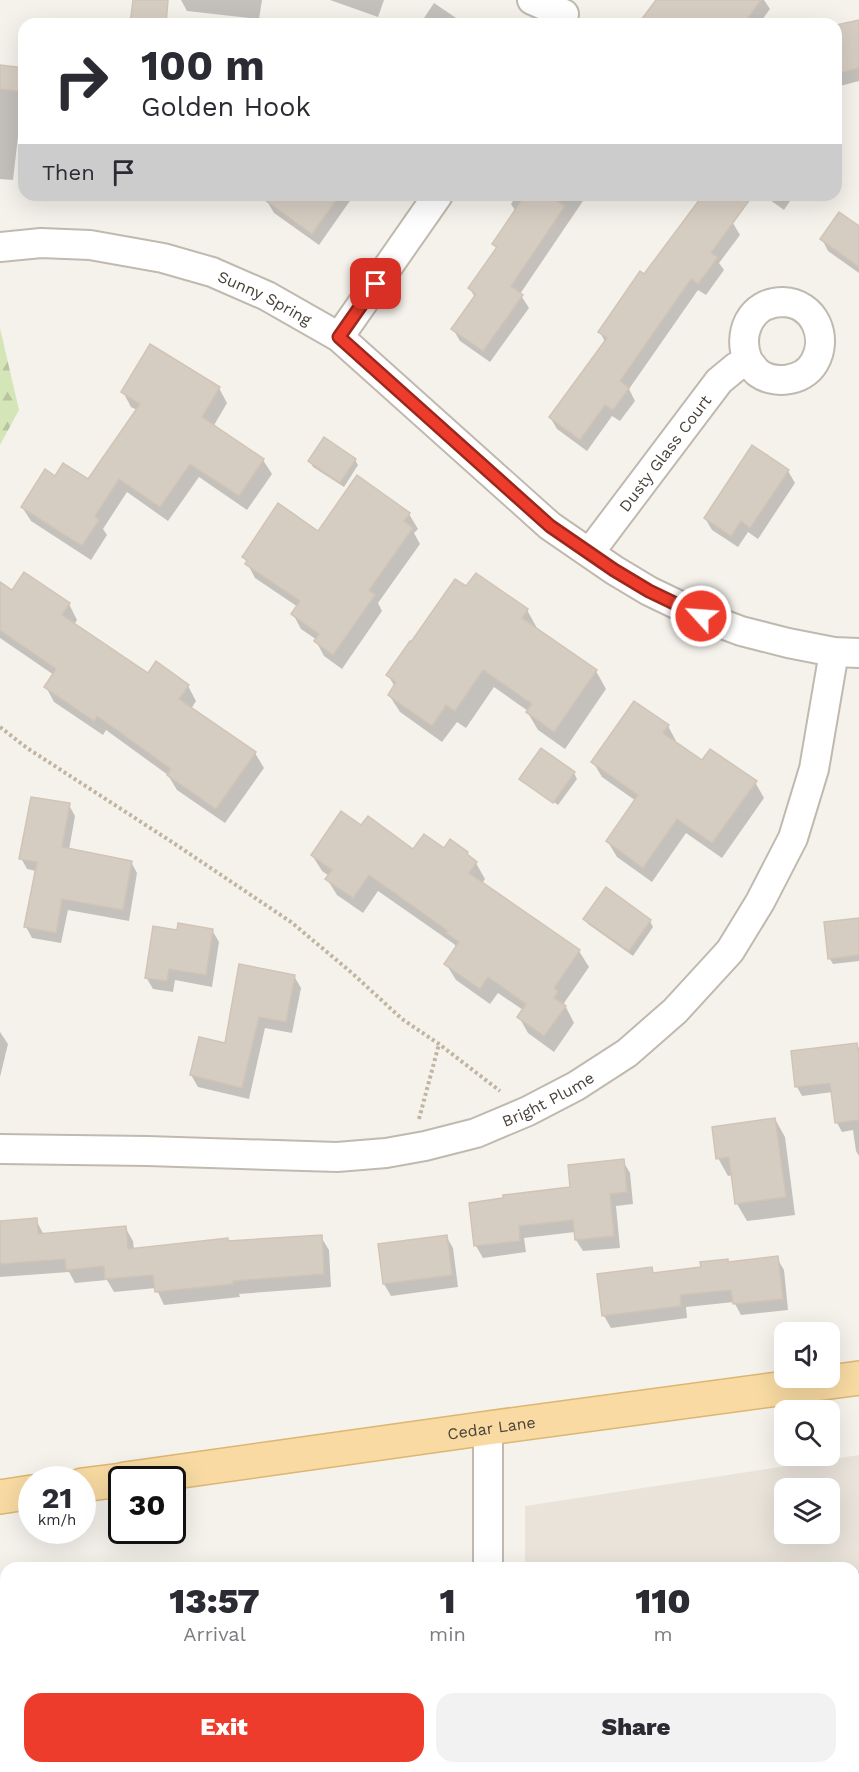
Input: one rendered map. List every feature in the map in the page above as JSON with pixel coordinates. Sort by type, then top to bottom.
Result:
[{"type":"main road","name":"Cedar Lane","points":[[186,1470],[859,1378]]},
{"type":"main road","points":[[0,1497],[18,1494]]},
{"type":"street","points":[[532,0],[565,13]]},
{"type":"street","points":[[339,337],[434,201]]},
{"type":"street","name":"Sunny Spring","points":[[0,247],[41,243],[90,245],[163,258],[212,272],[267,296],[339,337],[550,526],[614,570],[649,591],[701,616],[741,631],[788,643],[846,653]]},
{"type":"street","name":"Dusty Glass Court","points":[[590,552],[719,381],[736,367],[748,361]]},
{"type":"street","name":"Bright Plume","points":[[0,1149],[337,1157],[386,1153],[476,1133],[528,1111],[576,1086],[627,1053],[675,1011],[730,951],[760,902],[793,838],[846,653]]},
{"type":"street","points":[[488,1428],[488,1562]]},
{"type":"path","points":[[0,727],[291,922],[402,1019],[528,1111]]},
{"type":"path","points":[[425,1146],[419,1117],[439,1044]]},
{"type":"shaded area","points":[[859,1455],[859,1562],[525,1562],[525,1506],[787,1466],[840,1466],[840,1458]]},
{"type":"green space","points":[[0,328],[19,410],[0,445]]},
{"type":"building","points":[[133,0],[168,0],[166,18],[131,18]]},
{"type":"building","points":[[656,0],[761,0],[748,18],[642,18]]},
{"type":"building","points":[[859,20],[859,68],[842,72],[842,24]]},
{"type":"building","points":[[0,65],[18,67],[18,91],[0,89]]},
{"type":"building","points":[[266,201],[336,201],[312,234]]},
{"type":"building","points":[[521,201],[557,201],[565,206],[511,286],[523,295],[483,351],[451,329],[476,294],[468,288],[497,247],[492,244]]},
{"type":"building","points":[[699,201],[749,201],[711,253],[718,257],[698,284],[691,279],[620,381],[629,388],[613,410],[605,405],[580,440],[549,417],[607,338],[598,332],[640,271],[644,274]]},
{"type":"building","points":[[839,212],[859,226],[859,267],[820,239]]},
{"type":"building","points":[[150,344],[220,387],[202,417],[264,459],[239,496],[190,464],[160,507],[119,479],[95,516],[99,520],[82,546],[21,507],[45,469],[55,476],[63,463],[88,479],[140,404],[121,392]]},
{"type":"building","points":[[324,437],[356,459],[340,483],[308,461]]},
{"type":"building","points":[[752,445],[789,470],[750,528],[741,521],[731,536],[704,518]]},
{"type":"building","points":[[357,475],[410,513],[404,521],[413,528],[369,590],[375,595],[333,655],[314,641],[319,634],[291,614],[300,601],[245,564],[247,560],[242,557],[278,503],[318,531]]},
{"type":"building","points":[[24,572],[70,603],[62,615],[148,673],[156,661],[189,685],[179,699],[256,752],[216,809],[167,775],[171,769],[97,716],[94,721],[44,687],[56,669],[0,630],[0,582],[12,590]]},
{"type":"building","points":[[476,573],[528,609],[522,618],[597,670],[554,732],[526,712],[532,704],[483,670],[455,711],[446,705],[432,726],[388,695],[396,682],[386,675],[410,641],[455,579],[466,586]]},
{"type":"building","points":[[634,701],[669,725],[663,733],[702,760],[710,749],[757,781],[712,843],[677,819],[643,868],[606,841],[638,795],[591,762]]},
{"type":"building","points":[[541,748],[575,772],[553,803],[519,779]]},
{"type":"building","points":[[31,797],[70,803],[62,847],[132,861],[123,910],[62,899],[56,933],[24,927],[37,862],[19,859]]},
{"type":"building","points":[[341,811],[361,825],[368,816],[413,849],[424,834],[444,848],[450,839],[477,862],[469,873],[580,950],[554,988],[558,991],[554,998],[566,1006],[544,1036],[517,1017],[526,1004],[488,977],[480,989],[444,964],[459,942],[446,933],[448,931],[369,875],[353,898],[325,879],[332,870],[311,855]]},
{"type":"building","points":[[606,887],[651,920],[629,951],[583,919]]},
{"type":"building","points":[[859,918],[859,955],[828,959],[824,922]]},
{"type":"building","points":[[178,923],[213,929],[206,975],[169,969],[167,981],[145,978],[153,926],[177,930]]},
{"type":"building","points":[[239,964],[295,975],[286,1022],[259,1017],[242,1088],[190,1075],[199,1037],[225,1043]]},
{"type":"building","points":[[857,1043],[859,1120],[835,1123],[830,1083],[795,1087],[791,1051]]},
{"type":"building","points":[[775,1118],[786,1197],[735,1204],[729,1157],[716,1159],[712,1127]]},
{"type":"building","points":[[624,1159],[627,1192],[610,1194],[614,1236],[575,1240],[573,1220],[519,1226],[520,1241],[474,1246],[469,1203],[503,1198],[503,1195],[570,1187],[568,1165]]},
{"type":"building","points":[[37,1218],[38,1234],[126,1226],[128,1249],[228,1238],[228,1241],[322,1235],[324,1274],[233,1281],[233,1284],[155,1292],[153,1275],[105,1279],[104,1266],[66,1270],[65,1259],[0,1264],[0,1221]]},
{"type":"building","points":[[447,1235],[452,1275],[383,1284],[378,1244]]},
{"type":"building","points":[[778,1256],[783,1299],[733,1304],[731,1290],[680,1295],[681,1306],[602,1316],[597,1274],[652,1267],[653,1273],[701,1267],[700,1262],[728,1259],[728,1262]]},
{"type":"route","points":[[376,284],[339,337],[550,526],[649,591],[701,616]]}]
